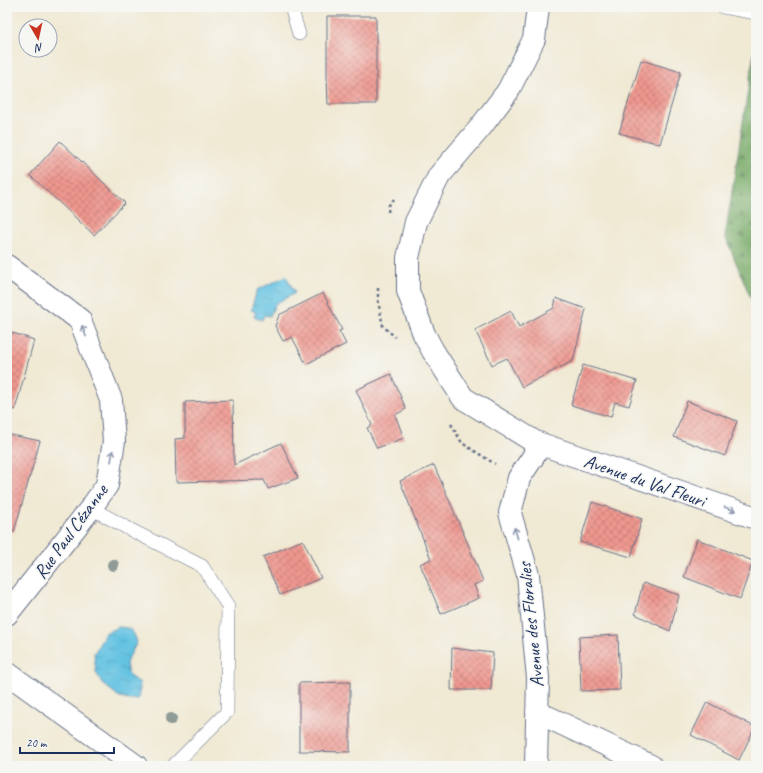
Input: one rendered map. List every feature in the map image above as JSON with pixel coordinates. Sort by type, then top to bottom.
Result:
[{"type":"street","points":[[535,442],[463,398],[424,334],[408,291],[408,258],[416,222],[439,176],[480,128],[508,91],[534,39],[538,7]]},
{"type":"street","name":"Rue Paul Cézanne","points":[[7,266],[80,320],[111,400],[114,441],[107,485],[91,508],[7,614]]},
{"type":"street","name":"Avenue du Val Fleuri","points":[[535,442],[756,518]]},
{"type":"street","name":"Avenue des Floralies","points":[[535,442],[535,454],[519,478],[510,513],[528,575],[538,678],[536,766]]},
{"type":"street","points":[[7,673],[136,766]]},
{"type":"street","points":[[537,712],[651,766]]},
{"type":"lane","points":[[291,7],[299,34]]},
{"type":"lane","points":[[723,7],[756,12]]},
{"type":"lane","points":[[91,508],[202,566],[228,606],[227,712],[173,766]]},
{"type":"green space","points":[[756,39],[756,311],[725,236]]},
{"type":"water","points":[[286,276],[295,293],[275,304],[270,316],[264,315],[262,320],[254,317],[256,312],[251,310],[257,290]]},
{"type":"water","points":[[118,627],[131,630],[137,642],[126,663],[130,677],[139,682],[140,688],[138,699],[128,700],[118,696],[102,683],[96,672],[94,654],[105,633]]},
{"type":"building","points":[[327,16],[376,16],[376,104],[328,104]]},
{"type":"building","points":[[641,60],[681,72],[660,144],[619,133]]},
{"type":"building","points":[[60,141],[125,203],[94,235],[30,175]]},
{"type":"building","points":[[323,293],[342,330],[339,331],[346,344],[306,364],[292,337],[283,341],[275,326],[279,315]]},
{"type":"building","points":[[556,298],[586,309],[573,361],[522,387],[507,358],[492,365],[475,330],[511,311],[519,327],[554,308]]},
{"type":"building","points":[[7,331],[34,340],[15,410],[7,409]]},
{"type":"building","points":[[583,365],[637,381],[629,406],[615,402],[611,417],[571,405]]},
{"type":"building","points":[[391,374],[406,409],[395,415],[404,438],[377,448],[367,428],[372,425],[356,390]]},
{"type":"building","points":[[233,400],[234,465],[281,443],[298,478],[268,489],[264,480],[176,482],[175,439],[185,438],[185,402]]},
{"type":"building","points":[[687,401],[737,421],[725,456],[674,437]]},
{"type":"building","points":[[7,434],[40,441],[14,532],[7,531]]},
{"type":"building","points":[[434,465],[483,581],[474,585],[479,598],[441,614],[420,564],[431,559],[400,481]]},
{"type":"building","points":[[592,502],[642,519],[631,557],[580,542]]},
{"type":"building","points":[[697,539],[753,561],[740,599],[684,577]]},
{"type":"building","points":[[303,540],[321,578],[280,595],[263,557]]},
{"type":"building","points":[[643,583],[679,595],[670,631],[635,614]]},
{"type":"building","points":[[618,635],[620,690],[581,691],[579,637]]},
{"type":"building","points":[[452,648],[493,653],[491,690],[451,690]]},
{"type":"building","points":[[350,682],[350,752],[299,751],[299,683]]},
{"type":"building","points":[[707,702],[755,727],[739,760],[691,735]]}]
